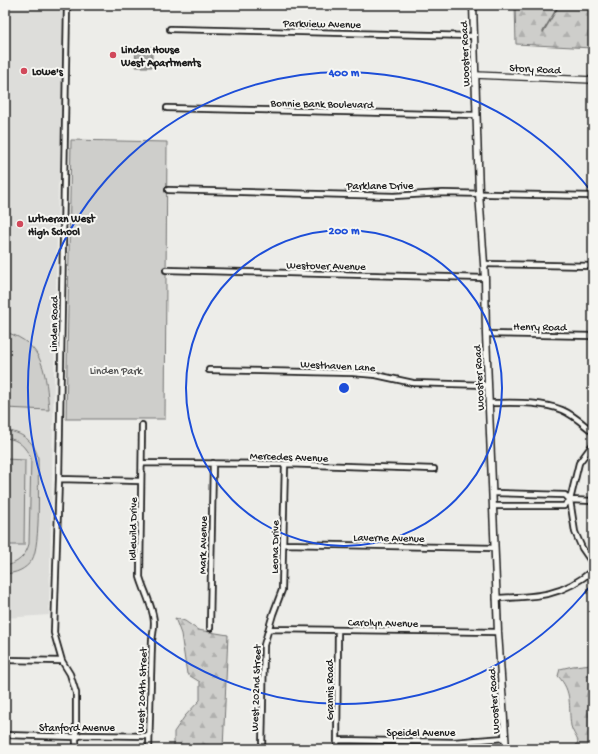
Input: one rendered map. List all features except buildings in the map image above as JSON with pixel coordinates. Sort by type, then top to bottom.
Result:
[{"type":"main road","name":"Wooster Road","points":[[473,5],[479,193],[485,278],[496,598],[506,749]]},
{"type":"street","name":"Linden Road","points":[[67,5],[59,479],[54,633],[62,661],[70,674],[76,693],[76,749]]},
{"type":"street","name":"Parkview Avenue","points":[[170,29],[473,36]]},
{"type":"street","name":"Story Road","points":[[475,75],[593,80]]},
{"type":"street","name":"Bonnie Bank Boulevard","points":[[167,108],[476,115]]},
{"type":"street","name":"Parklane Drive","points":[[168,190],[394,196],[431,193],[593,196]]},
{"type":"street","points":[[484,264],[593,266]]},
{"type":"street","name":"Westover Avenue","points":[[166,270],[485,278]]},
{"type":"street","name":"Henry Road","points":[[486,334],[593,336]]},
{"type":"street","name":"Westhaven Lane","points":[[209,370],[353,373],[376,375],[413,383],[488,385]]},
{"type":"street","points":[[489,403],[533,404],[548,406],[563,411],[593,432]]},
{"type":"street","name":"Idlewild Drive","points":[[142,425],[140,577],[143,591],[150,606],[154,622],[153,631]]},
{"type":"street","points":[[593,444],[579,463],[570,500],[575,532],[582,548],[593,564]]},
{"type":"street","name":"Mercedes Avenue","points":[[142,463],[285,464],[434,470]]},
{"type":"street","name":"Mark Avenue","points":[[210,628],[212,463]]},
{"type":"street","name":"Leona Drive","points":[[269,629],[272,614],[282,590],[285,464]]},
{"type":"street","points":[[59,479],[142,481]]},
{"type":"street","points":[[493,493],[565,494],[570,500]]},
{"type":"street","points":[[493,506],[564,506],[570,500],[593,501]]},
{"type":"street","name":"Laverne Avenue","points":[[283,544],[495,548]]},
{"type":"street","points":[[496,598],[534,597],[558,592],[580,581],[593,570]]},
{"type":"street","name":"Carolyn Avenue","points":[[269,629],[498,632]]},
{"type":"street","name":"West 202nd Street","points":[[262,749],[264,645],[269,629]]},
{"type":"street","name":"Grannis Road","points":[[337,749],[338,630]]},
{"type":"street","name":"West 204th Street","points":[[149,749],[153,631]]},
{"type":"street","points":[[5,660],[62,661]]},
{"type":"street","name":"Stanford Avenue","points":[[5,735],[77,737],[82,735],[149,736]]},
{"type":"street","name":"Speidel Avenue","points":[[337,740],[452,742],[505,738]]},
{"type":"shaded area","points":[[5,5],[64,5],[60,180],[58,185],[49,615],[5,618]]},
{"type":"shaded area","points":[[136,47],[152,47],[152,67],[135,67]]},
{"type":"green space","points":[[515,5],[593,5],[592,48],[516,44]]},
{"type":"green space","name":"Linden Park","points":[[71,140],[167,142],[165,419],[66,419]]},
{"type":"green space","points":[[5,332],[18,337],[36,352],[44,373],[49,410],[5,408]]},
{"type":"green space","points":[[5,430],[22,435],[34,446],[38,458],[38,526],[37,541],[32,560],[20,570],[5,574],[5,566],[20,559],[26,552],[29,544],[31,458],[21,444],[14,440],[5,438]]},
{"type":"green space","points":[[5,459],[25,460],[24,545],[5,545]]},
{"type":"green space","points":[[175,618],[185,621],[198,630],[228,635],[223,749],[204,744],[197,749],[174,749],[174,732],[185,716],[200,700],[200,682],[187,674],[181,634]]},
{"type":"green space","points":[[593,664],[593,749],[575,749],[578,741],[571,726],[568,694],[563,682],[558,676],[560,669]]},
{"type":"waterway","points":[[543,32],[559,5]]},
{"type":"place","name":"Linden House West Apartments","points":[[113,55]]},
{"type":"place","name":"Lowe's","points":[[24,71]]},
{"type":"place","name":"Lutheran West High School","points":[[20,224]]}]
